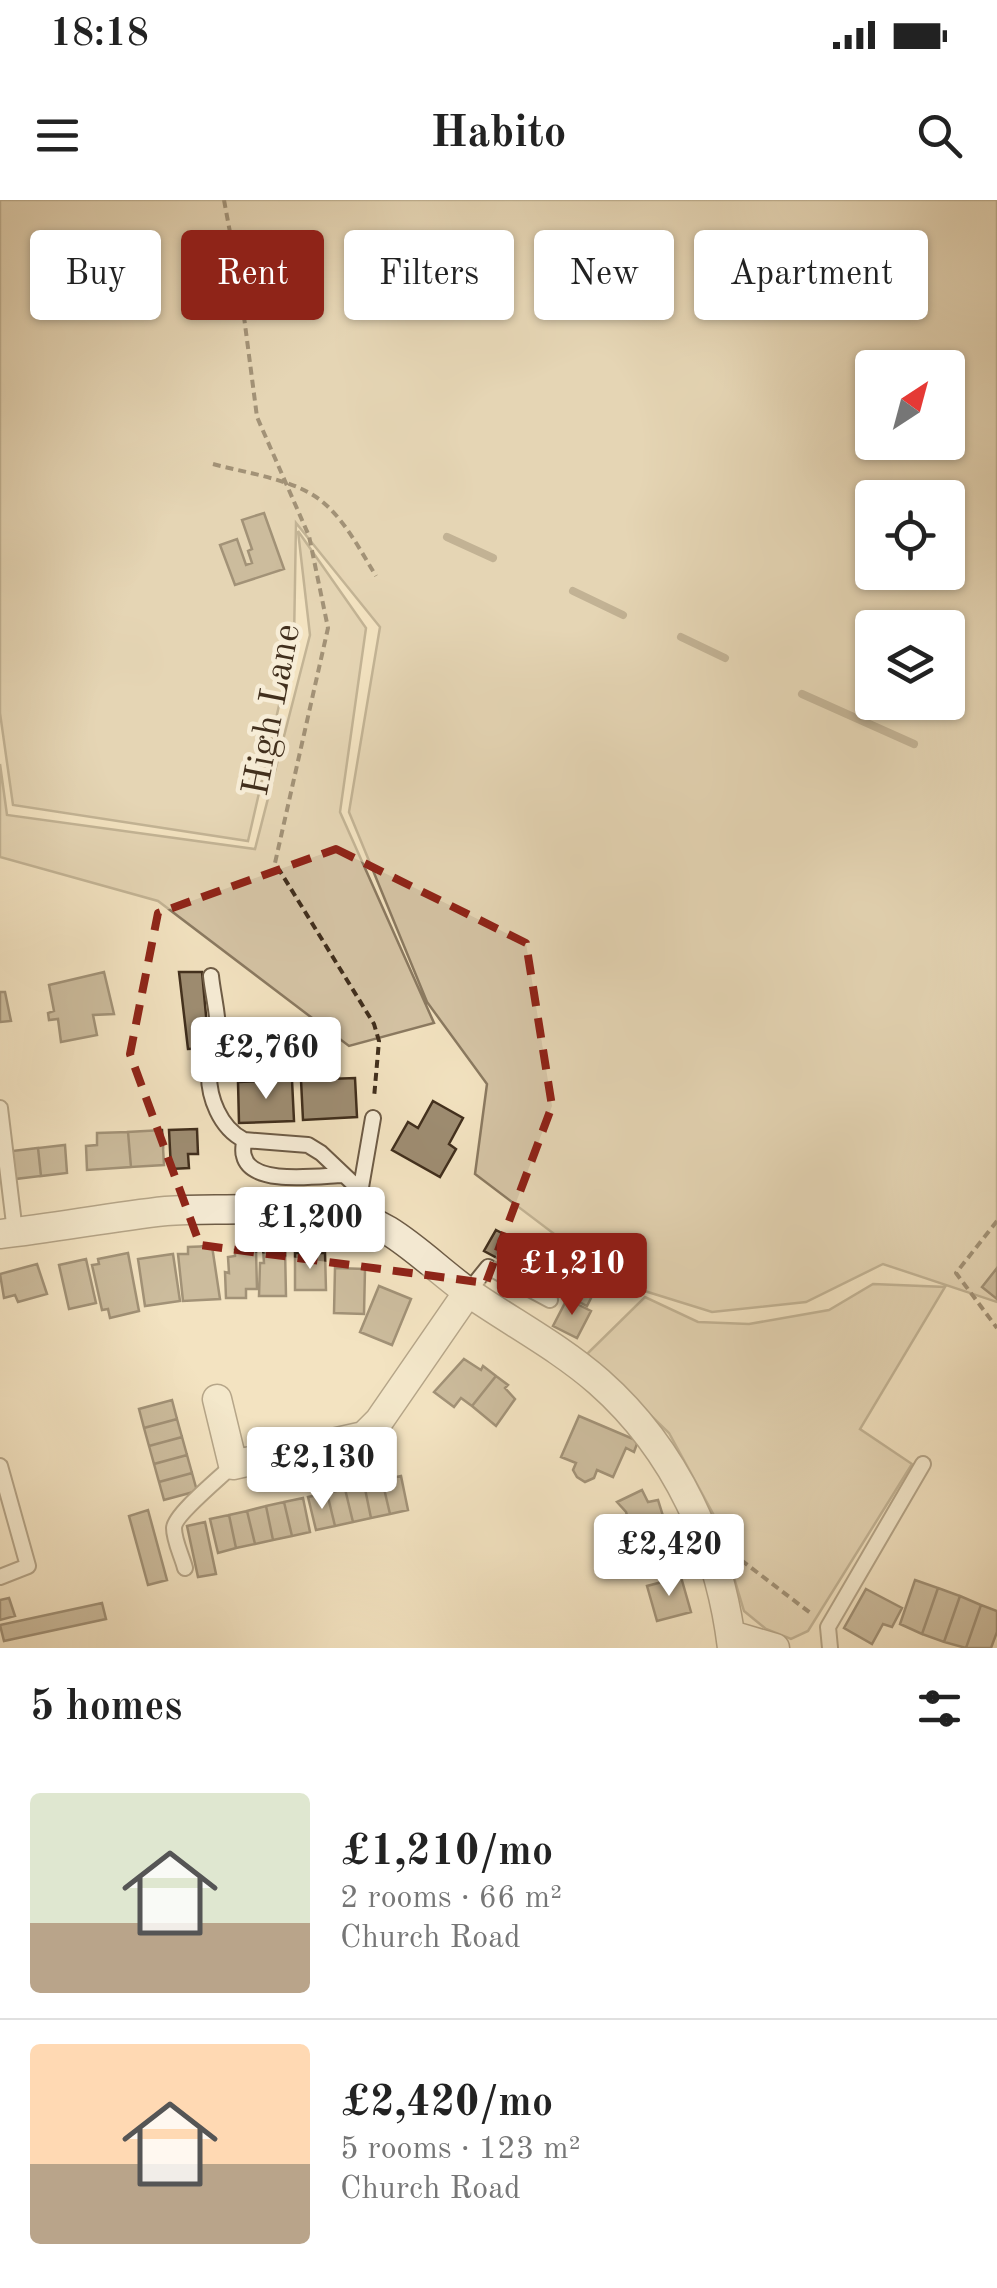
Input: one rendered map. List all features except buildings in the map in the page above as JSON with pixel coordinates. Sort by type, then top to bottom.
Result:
[{"type":"street","points":[[8,1233],[168,1211],[301,1208],[358,1202],[468,1292],[599,1382],[656,1442],[692,1502],[709,1548],[731,1642],[775,1648]]},
{"type":"street","points":[[217,1399],[234,1465],[364,1436],[379,1421],[468,1292]]},
{"type":"lane","points":[[211,976],[218,1044],[209,1072],[213,1104],[234,1135],[244,1140],[308,1145],[321,1152],[342,1175],[358,1202]]},
{"type":"lane","points":[[0,1108],[8,1233]]},
{"type":"lane","points":[[358,1202],[373,1118]]},
{"type":"lane","points":[[244,1140],[244,1157],[250,1168],[265,1176],[342,1175]]},
{"type":"lane","points":[[468,1292],[488,1267],[550,1300]]},
{"type":"lane","points":[[830,1648],[828,1627],[923,1464]]},
{"type":"lane","points":[[185,1568],[174,1526],[179,1514],[234,1465]]},
{"type":"lane","points":[[0,1466],[28,1566],[0,1576]]},
{"type":"path","name":"High Lane","points":[[224,200],[240,286],[256,417],[309,536],[328,628],[275,863],[374,1024],[379,1042],[373,1118]]},
{"type":"path","points":[[213,464],[287,485],[317,498],[340,521],[376,576]]},
{"type":"path","points":[[997,1221],[956,1273],[997,1328]]},
{"type":"path","points":[[709,1548],[736,1556],[828,1627]]},
{"type":"highlighted area","points":[[336,849],[526,943],[552,1106],[486,1283],[200,1245],[130,1054],[158,913]]},
{"type":"shaded area","points":[[0,200],[997,200],[997,1302],[883,1264],[806,1302],[712,1312],[619,1283],[475,1174],[487,1084],[427,1002],[349,812],[380,627],[296,523],[294,640],[248,841],[13,805],[0,713]]},
{"type":"shaded area","points":[[298,531],[366,628],[340,812],[434,1023],[349,1046],[158,901],[0,857],[0,764],[7,815],[255,849],[310,635]]},
{"type":"shaded area","points":[[873,1284],[945,1287],[860,1429],[912,1464],[808,1631],[791,1639],[766,1629],[744,1611],[717,1521],[669,1433],[587,1354],[645,1297],[698,1322],[749,1324],[829,1310]]},
{"type":"waterway","points":[[447,537],[493,558]]},
{"type":"waterway","points":[[573,591],[623,615]]},
{"type":"waterway","points":[[681,637],[725,658]]},
{"type":"waterway","points":[[802,694],[914,744]]}]
